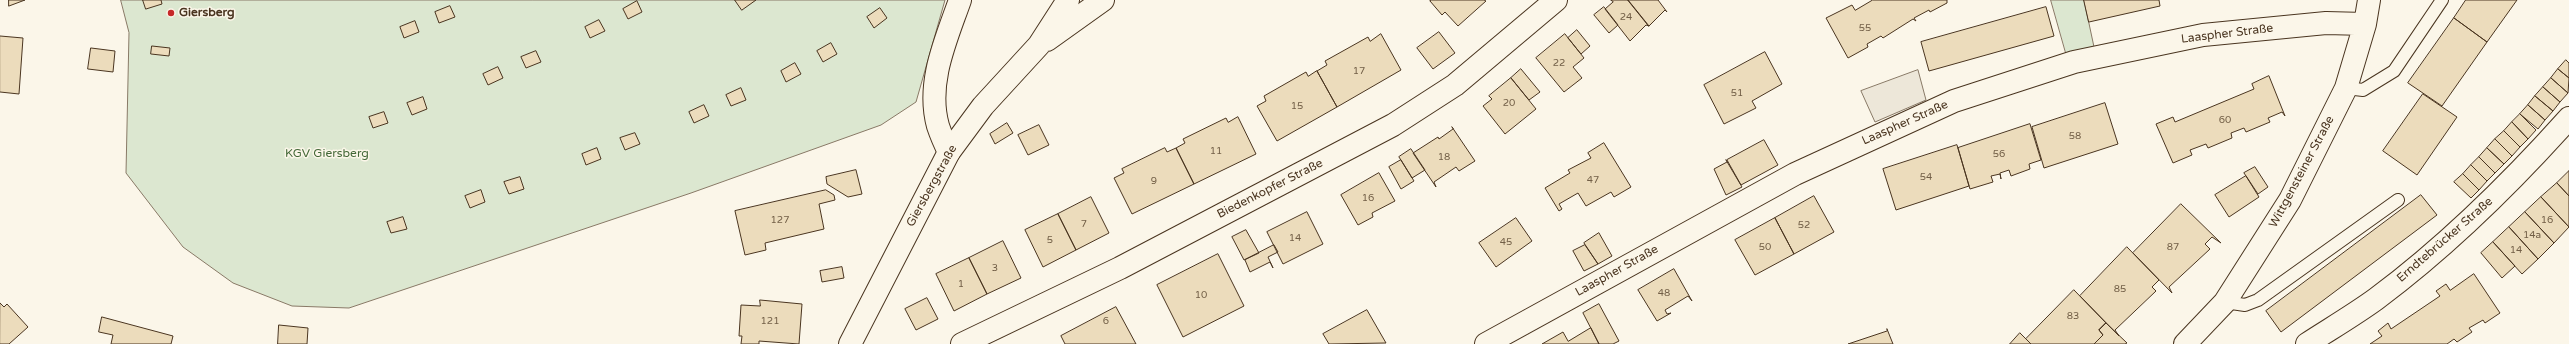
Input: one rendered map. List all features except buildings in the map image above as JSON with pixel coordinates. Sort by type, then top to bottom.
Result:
[{"type":"street","points":[[949,152],[938,126],[934,98],[940,60],[960,0]]},
{"type":"street","name":"Giersbergstraße","points":[[850,344],[949,152],[983,106],[1039,45],[1068,0]]},
{"type":"street","name":"Giersbergstraße","points":[[1039,45],[1103,0]]},
{"type":"street","name":"Biedenkopfer Straße","points":[[962,344],[1120,268],[1393,125],[1456,86],[1556,0]]},
{"type":"street","name":"Wittgensteiner Straße","points":[[2185,344],[2225,302],[2290,200],[2346,88],[2365,24],[2369,0]]},
{"type":"street","name":"Laaspher Straße","points":[[1486,344],[1795,174],[1954,100],[2074,62],[2203,35],[2326,23],[2365,24]]},
{"type":"street","name":"Erndtebrücker Straße","points":[[2307,344],[2375,299],[2468,222],[2523,170],[2569,118]]},
{"type":"lane","points":[[2346,88],[2363,90],[2394,71],[2442,0]]},
{"type":"lane","points":[[2225,302],[2245,305],[2258,300],[2398,200]]},
{"type":"green space","name":"KGV Giersberg","points":[[121,0],[945,0],[916,102],[881,125],[691,193],[349,308],[292,306],[233,283],[183,247],[126,173],[129,33]]},
{"type":"green space","points":[[2051,0],[2084,0],[2094,47],[2066,53]]},
{"type":"shaded area","points":[[1918,70],[1926,100],[1875,122],[1861,91]]},
{"type":"place","name":"Giersberg","points":[[171,13]]}]
